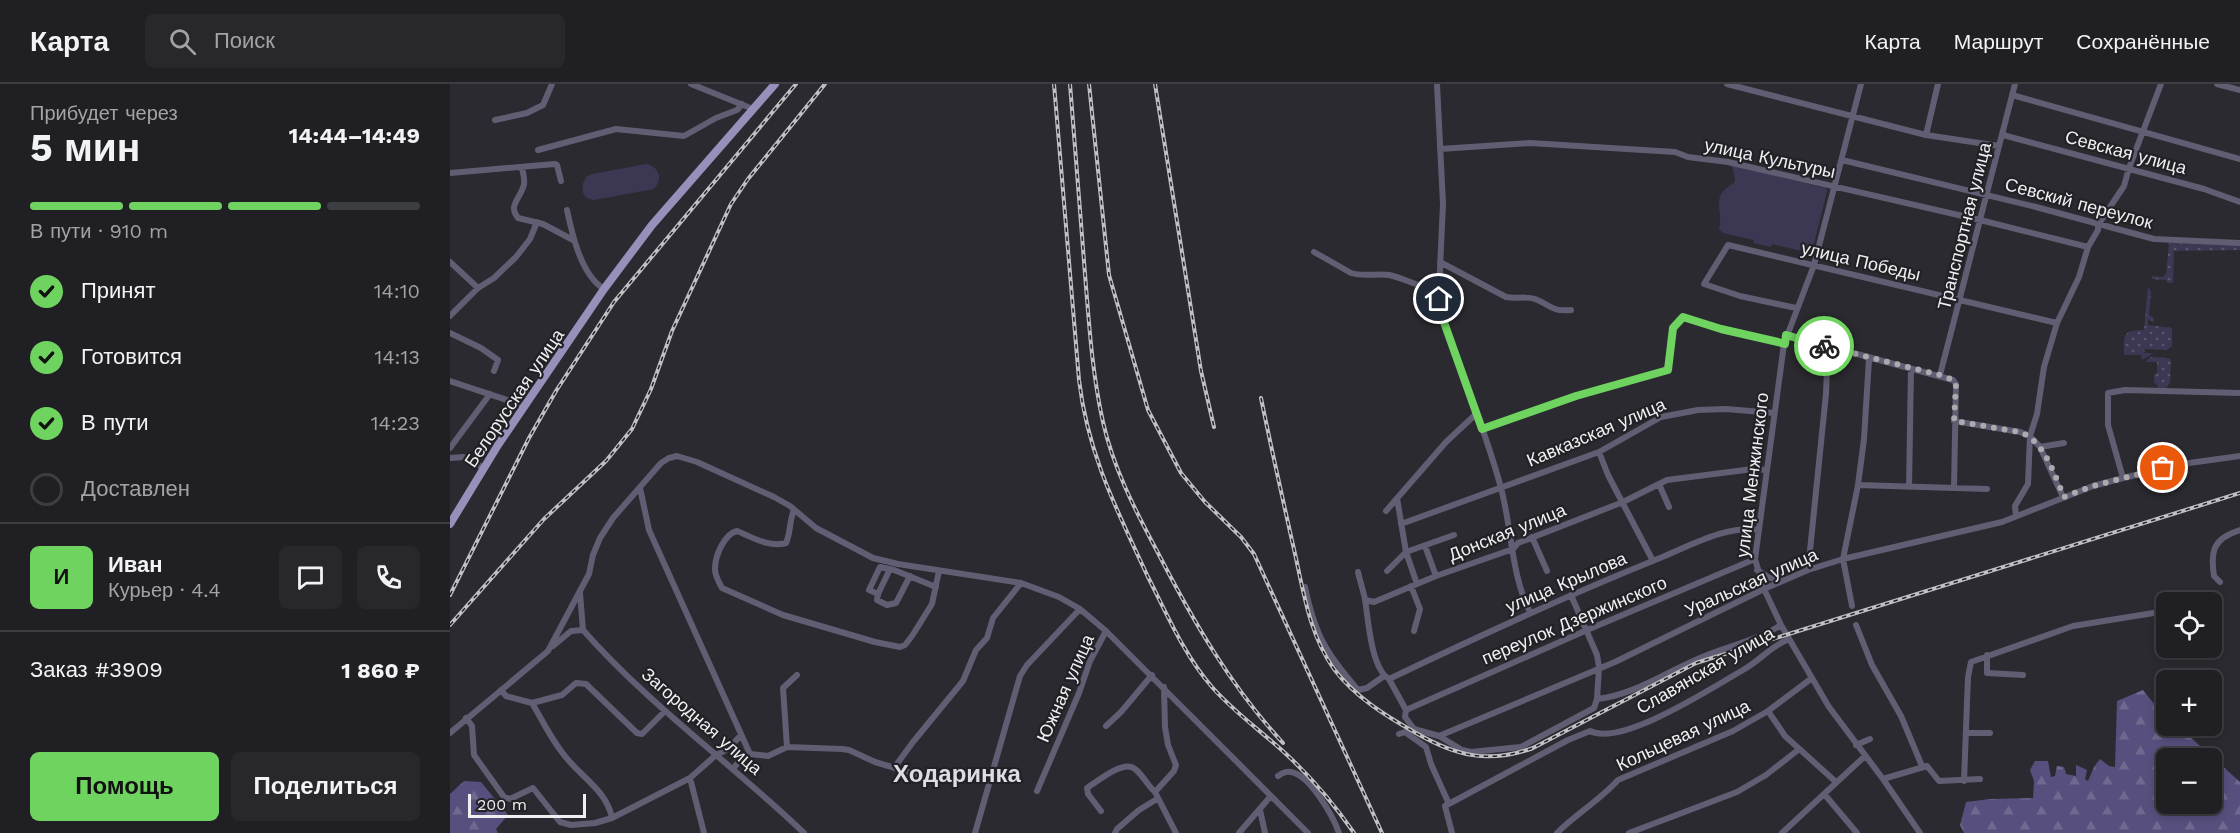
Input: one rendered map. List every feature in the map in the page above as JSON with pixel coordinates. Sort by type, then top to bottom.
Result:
[{"type":"main road","name":"Белорусская улица","points":[[450,524],[484,468],[604,289],[652,225],[775,84]]},
{"type":"street","points":[[495,120],[527,113],[543,105],[552,84]]},
{"type":"street","points":[[691,84],[753,109]]},
{"type":"street","points":[[1437,84],[1443,204],[1440,311],[1501,488],[1522,597],[1530,612]]},
{"type":"street","points":[[1727,84],[1926,135],[1999,146]]},
{"type":"street","name":"улица Менжинского","points":[[1861,84],[1814,265],[1786,335],[1755,559],[1764,589],[1781,625],[1829,707],[1920,833]]},
{"type":"street","points":[[1926,135],[1938,84]]},
{"type":"street","name":"Транспортная улица","points":[[1940,375],[2015,84]]},
{"type":"street","points":[[2016,516],[2016,506],[2028,484],[2030,436],[2037,414],[2044,367],[2057,323],[2079,277],[2088,247],[2098,230],[2098,225],[2124,186],[2161,84]]},
{"type":"street","points":[[2217,84],[2240,90]]},
{"type":"street","points":[[2012,95],[2240,159]]},
{"type":"street","points":[[538,150],[616,129],[684,136],[696,128],[737,110],[742,104]]},
{"type":"street","name":"Севская улица","points":[[2003,135],[2204,189],[2240,202]]},
{"type":"street","name":"улица Культуры","points":[[1440,149],[1530,143],[1675,152],[1688,157],[1728,162],[1835,186],[2088,247]]},
{"type":"street","name":"Севский переулок","points":[[1842,160],[2154,239],[2240,243]]},
{"type":"street","points":[[450,173],[556,165],[561,182]]},
{"type":"street","points":[[522,168],[524,185],[515,204],[514,213],[518,218],[537,222],[573,240]]},
{"type":"street","points":[[567,210],[573,240],[595,284],[604,289]]},
{"type":"street","points":[[450,316],[478,288],[494,278],[516,257],[530,239],[537,222]]},
{"type":"street","name":"улица Победы","points":[[1796,308],[1740,296],[1704,284],[1728,244],[2057,323]]},
{"type":"street","points":[[1314,252],[1351,273],[1386,275],[1423,289],[1439,290]]},
{"type":"street","points":[[450,262],[478,288]]},
{"type":"street","points":[[1440,262],[1506,297],[1534,299],[1557,310],[1571,310]]},
{"type":"street","points":[[1482,429],[1576,396],[1668,370],[1673,328],[1683,317],[1721,329],[1785,344]]},
{"type":"street","points":[[450,333],[481,348],[498,360],[494,371]]},
{"type":"street","points":[[1786,335],[1953,380],[1956,384],[1954,488]]},
{"type":"street","points":[[1808,570],[1826,394],[1827,368],[1823,346]]},
{"type":"street","points":[[1852,606],[1843,559],[1858,485],[1864,439],[1869,359]]},
{"type":"street","points":[[1909,487],[1911,369]]},
{"type":"street","points":[[450,381],[525,406]]},
{"type":"street","points":[[2123,477],[2108,425],[2108,393],[2117,390],[2240,393]]},
{"type":"street","points":[[450,448],[490,394]]},
{"type":"street","name":"Кавказская улица","points":[[1401,524],[1599,452],[1661,417],[1698,410],[1774,412]]},
{"type":"street","points":[[1386,511],[1446,442],[1476,414]]},
{"type":"street","points":[[1954,421],[2020,432],[2030,436],[2040,447],[2064,497]]},
{"type":"street","points":[[2040,447],[2064,442]]},
{"type":"street","points":[[1599,452],[1608,475],[1653,561]]},
{"type":"street","points":[[548,651],[580,593],[589,574],[600,538],[613,518],[661,463],[677,456],[697,462],[774,497],[816,528],[868,556],[898,564],[1021,583],[1052,594],[1080,609],[1152,675],[1308,833]]},
{"type":"street","name":"Уральская улица","points":[[1439,736],[1615,662],[1808,570],[1843,559],[1967,531],[2016,516],[2123,477],[2182,464],[2240,456]]},
{"type":"street","points":[[450,458],[464,457],[484,468]]},
{"type":"street","name":"Донская улица","points":[[1365,600],[1374,602],[1436,576],[1514,549],[1518,543],[1623,502],[1659,484],[1678,479],[1753,469],[1766,470]]},
{"type":"street","points":[[1659,484],[1669,507]]},
{"type":"street","points":[[1858,485],[1987,489]]},
{"type":"street","name":"Загородная улица","points":[[640,488],[643,491],[649,530],[750,754]]},
{"type":"street","points":[[1397,498],[1406,552],[1420,609],[1414,631]]},
{"type":"street","points":[[794,510],[791,516],[791,531],[786,543],[777,545],[765,543],[737,531],[728,536],[715,566],[722,588],[783,615],[900,647],[905,645],[912,636],[932,604],[939,571]]},
{"type":"street","name":"улица Крылова","points":[[1305,586],[1315,628],[1335,663],[1358,690],[1367,688],[1530,612],[1653,561],[1738,528],[1759,530]]},
{"type":"street","points":[[2220,582],[2214,576],[2214,550],[2222,537],[2240,530]]},
{"type":"street","points":[[1387,571],[1406,552],[1454,535]]},
{"type":"street","points":[[1532,537],[1547,571]]},
{"type":"street","points":[[1425,546],[1436,576]]},
{"type":"street","name":"переулок Дзержинского","points":[[1406,710],[1755,559]]},
{"type":"street","points":[[910,576],[896,603],[887,605],[877,600],[878,594],[869,590],[880,567],[910,576],[936,587]]},
{"type":"street","points":[[1757,570],[1770,579],[1786,579]]},
{"type":"street","points":[[1358,572],[1373,651],[1406,710],[1405,717],[1414,729],[1439,736]]},
{"type":"street","points":[[894,768],[913,741],[963,681],[976,650],[987,638],[993,618],[1021,583]]},
{"type":"street","points":[[450,733],[571,631],[583,630],[580,593]]},
{"type":"street","points":[[1571,595],[1597,655],[1599,667],[1597,699]]},
{"type":"street","name":"Южная улица","points":[[975,833],[1020,676],[1027,665],[1080,609]]},
{"type":"street","points":[[1964,781],[1968,670],[1971,662],[2073,626],[2156,613]]},
{"type":"street","name":"Славянская улица","points":[[1439,736],[1462,750],[1471,752],[1521,747],[1594,708],[1597,699],[1628,692],[1701,657],[1769,633],[1781,625]]},
{"type":"street","points":[[1856,625],[1872,665],[1901,716],[1922,766]]},
{"type":"street","name":"Загородная улица","points":[[583,630],[604,654],[665,711],[804,833]]},
{"type":"street","name":"Южная улица","points":[[1038,791],[1090,661],[1106,631]]},
{"type":"street","name":"Славянская улица","points":[[1452,833],[1444,806],[1568,740],[1590,731],[1598,735],[1615,733],[1643,724],[1743,670],[1755,663],[1772,646],[1789,639]]},
{"type":"street","points":[[1987,655],[1987,673],[2023,675]]},
{"type":"street","points":[[787,747],[783,688],[797,675]]},
{"type":"street","points":[[1106,726],[1152,675]]},
{"type":"street","name":"Кольцевая улица","points":[[1557,833],[1618,780],[1702,745],[1768,711],[1812,678]]},
{"type":"street","points":[[501,690],[506,696],[532,703],[562,695],[581,682],[586,684],[638,733],[646,732],[665,711]]},
{"type":"street","points":[[1155,792],[1174,771],[1176,765],[1168,745],[1164,687]]},
{"type":"street","points":[[532,703],[554,742],[603,796],[610,808],[612,818]]},
{"type":"street","name":"Кольцевая улица","points":[[1768,711],[1798,750],[1836,782]]},
{"type":"street","points":[[466,718],[472,726],[474,755],[507,800],[533,789],[560,822],[571,825],[595,823],[612,818],[690,778],[716,755],[728,749],[741,735]]},
{"type":"street","points":[[1399,734],[1405,732],[1426,747],[1449,804]]},
{"type":"street","points":[[1966,733],[1990,733]]},
{"type":"street","points":[[1856,745],[1870,739]]},
{"type":"street","points":[[733,769],[740,760],[750,754],[768,756],[787,747],[849,750],[894,768],[926,777]]},
{"type":"street","points":[[1629,833],[1737,792],[1766,775],[1798,750]]},
{"type":"street","points":[[1782,833],[1865,756]]},
{"type":"street","points":[[1101,811],[1088,794],[1088,788],[1127,765],[1135,768],[1155,792],[1157,800],[1176,833]]},
{"type":"street","points":[[1883,779],[1922,766],[1927,766],[1939,780],[1980,779]]},
{"type":"street","points":[[1278,776],[1290,771],[1304,780],[1328,806],[1339,833]]},
{"type":"street","points":[[690,778],[704,833]]},
{"type":"street","points":[[1824,795],[1857,833]]},
{"type":"street","points":[[1239,833],[1270,797]]},
{"type":"street","points":[[1115,833],[1139,810],[1157,800]]},
{"type":"street","points":[[1260,810],[1265,833]]},
{"type":"shaded area","points":[[646,164],[659,174],[659,181],[654,189],[594,200],[584,194],[583,183],[587,176]]},
{"type":"shaded area","points":[[1732,165],[1826,188],[1814,244],[1802,251],[1772,244],[1771,247],[1753,243],[1754,240],[1723,233],[1719,229],[1719,204],[1722,193],[1734,183]]},
{"type":"shaded area","points":[[2169,243],[2240,244],[2240,250],[2174,251],[2173,283],[2168,283],[2166,280],[2152,279],[2152,276],[2163,277],[2166,274]]},
{"type":"shaded area","points":[[2148,287],[2151,292],[2149,315],[2154,318],[2154,322],[2148,319],[2148,325],[2172,328],[2172,346],[2167,350],[2145,349],[2144,353],[2151,353],[2151,355],[2142,360],[2141,355],[2124,355],[2124,343],[2128,333],[2144,330]]},
{"type":"shaded area","points":[[2151,357],[2171,360],[2170,383],[2165,389],[2160,389],[2154,382],[2157,362],[2145,362]]},
{"type":"green space","points":[[2143,690],[2156,704],[2156,736],[2189,736],[2202,748],[2156,748],[2156,814],[2222,814],[2222,766],[2240,782],[2240,833],[1964,833],[1960,825],[1966,802],[2033,798],[2034,781],[2030,770],[2035,761],[2048,761],[2051,777],[2055,776],[2057,766],[2064,767],[2066,774],[2076,776],[2076,765],[2087,770],[2085,779],[2088,781],[2100,759],[2109,766],[2115,767],[2117,701]]},
{"type":"green space","points":[[464,781],[481,782],[508,815],[496,829],[498,833],[450,833],[450,794]]},
{"type":"railway","points":[[450,595],[529,438],[556,391],[614,302],[796,84]]},
{"type":"railway","points":[[450,625],[544,519],[606,461],[632,429],[651,389],[672,331],[731,204],[748,179],[825,84]]},
{"type":"railway","points":[[1054,84],[1079,380],[1089,433],[1105,482],[1169,620],[1202,675],[1229,705],[1305,772],[1354,833]]},
{"type":"railway","points":[[1070,84],[1091,348],[1099,404],[1107,439],[1141,520],[1199,627],[1246,699],[1283,743]]},
{"type":"railway","points":[[1089,84],[1109,275],[1148,410],[1181,473],[1254,554],[1382,833]]},
{"type":"railway","points":[[1155,84],[1201,371],[1214,427]]},
{"type":"railway","points":[[1261,398],[1308,609],[1325,655],[1342,679],[1382,713],[1431,741],[1473,755],[1501,756],[1533,748],[1696,663],[2240,493]]},
{"type":"way so far","points":[[1824,346],[1953,380],[1956,384],[1954,421],[2020,432],[2030,436],[2040,447],[2064,497],[2123,477],[2163,468]]},
{"type":"district","name":"Ходаринка","points":[[957,774]]},
{"type":"route","points":[[1439,299],[1440,311],[1482,429],[1576,396],[1668,370],[1673,328],[1683,317],[1721,329],[1785,344],[1786,335],[1824,346]]}]
